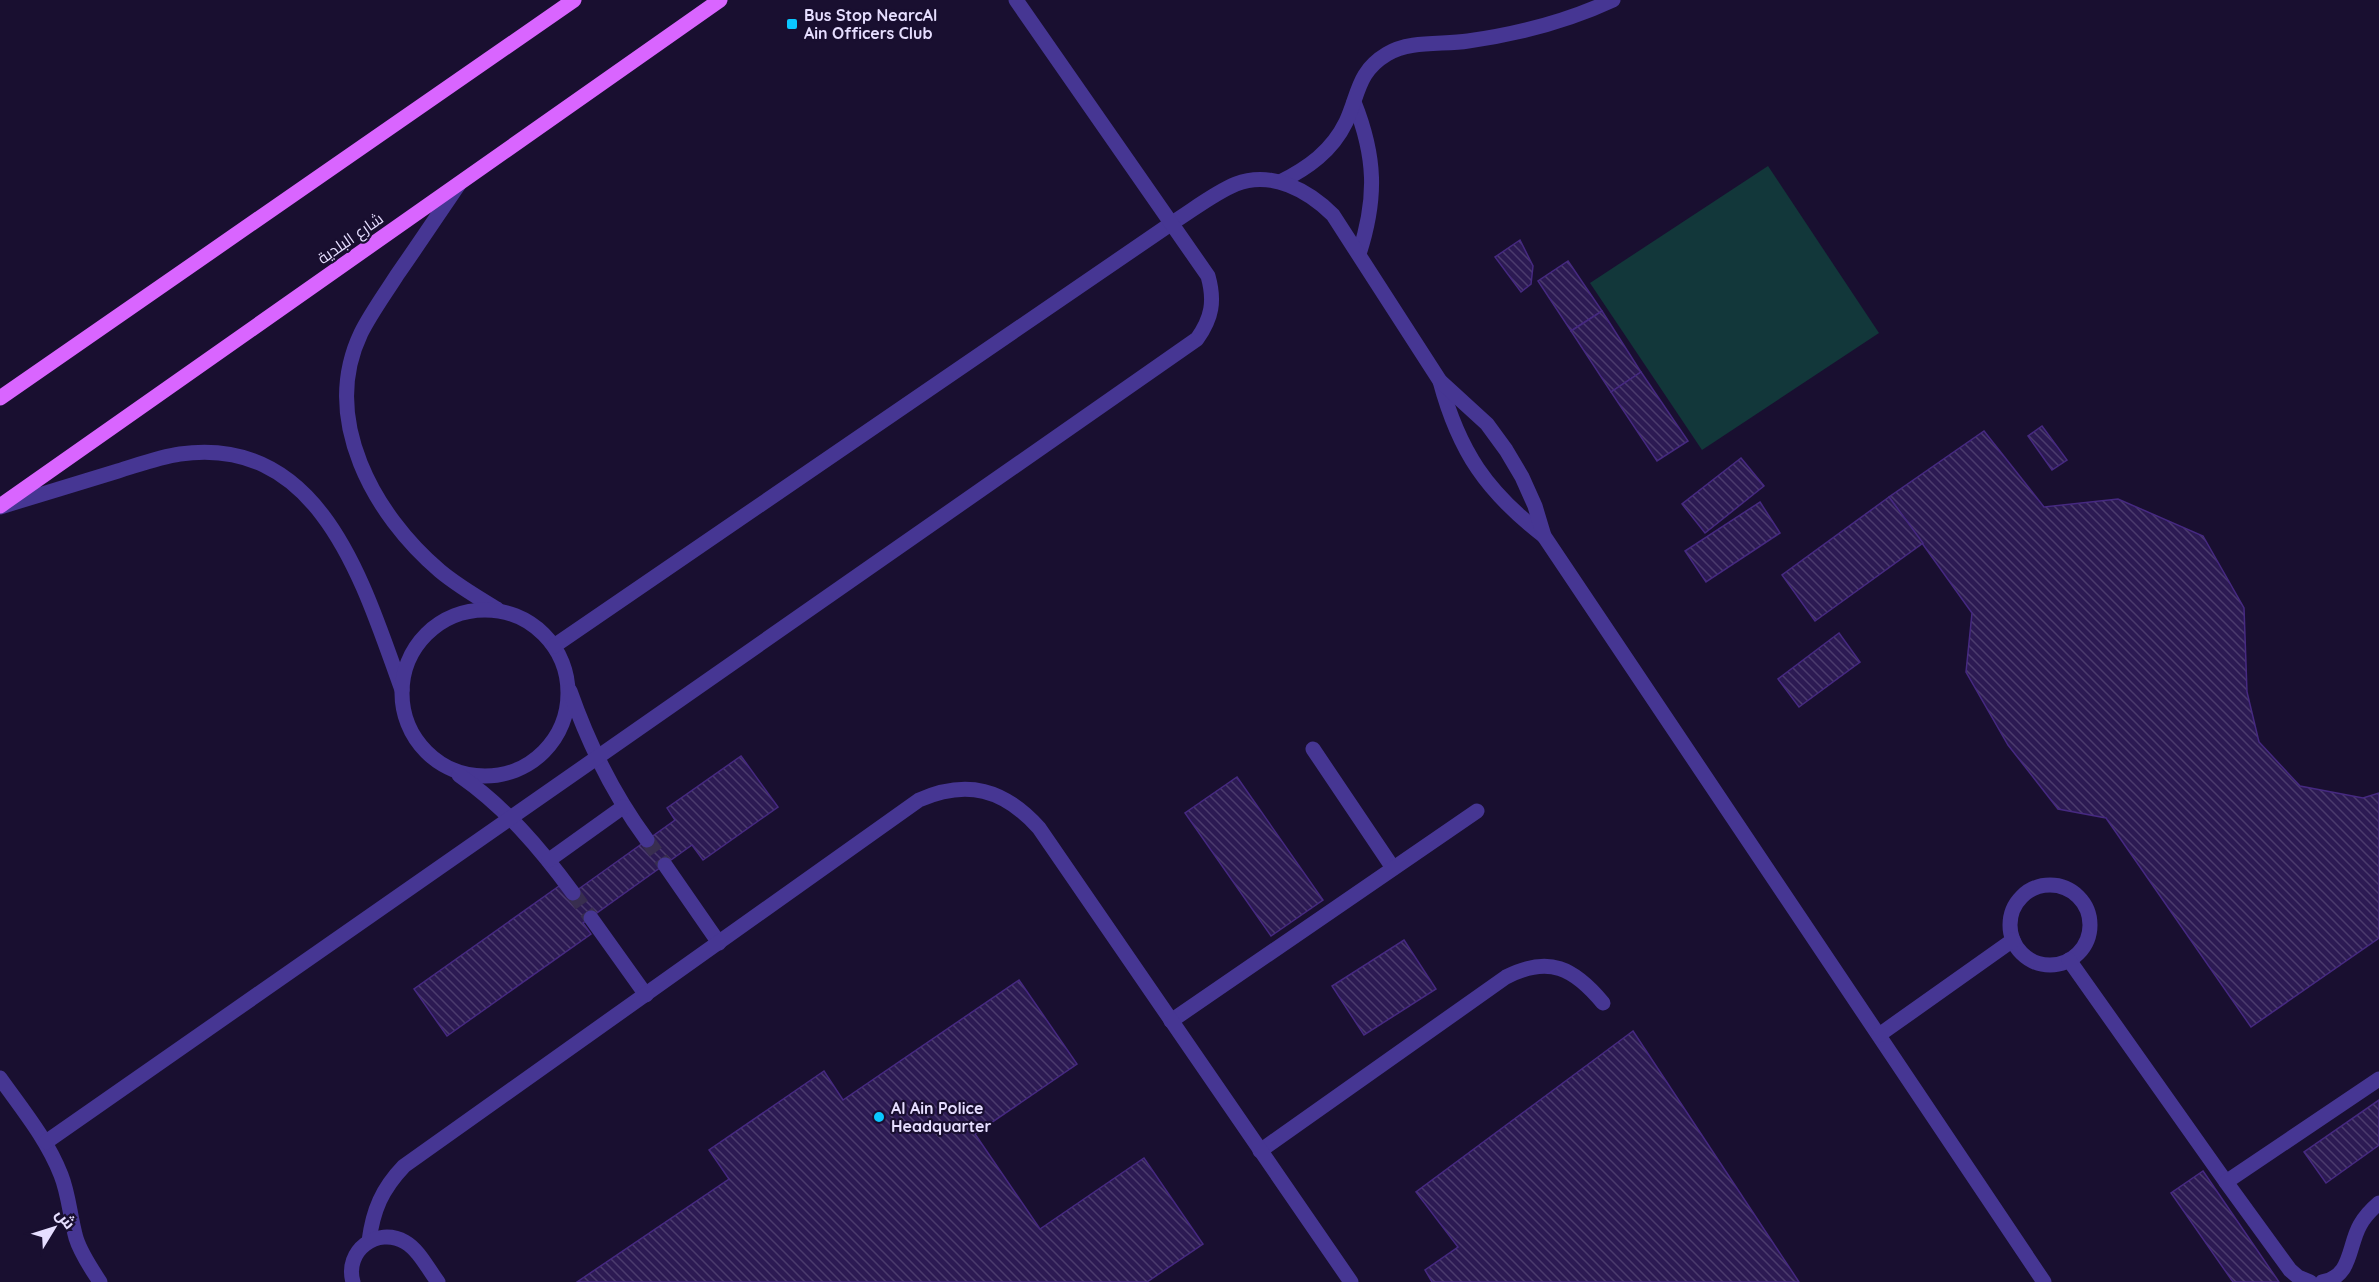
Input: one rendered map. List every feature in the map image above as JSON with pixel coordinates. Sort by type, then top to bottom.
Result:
[{"type":"main road","points":[[0,398],[573,0]]},
{"type":"main road","name":"شارع البلدية","points":[[0,507],[720,0]]},
{"type":"lane","points":[[46,1142],[1197,339],[1207,326],[1212,309],[1213,292],[1208,276],[1016,0]]},
{"type":"lane","points":[[1280,182],[1319,159],[1340,133],[1354,102],[1357,87],[1375,62],[1390,52],[1405,47],[1468,42],[1515,33],[1559,21],[1614,0]]},
{"type":"lane","points":[[1354,102],[1364,126],[1373,177],[1372,204],[1359,254]]},
{"type":"lane","points":[[554,646],[1172,223],[1238,183],[1259,180],[1280,182],[1300,188],[1318,200],[1333,215],[1440,381],[1486,424],[1506,450],[1535,506],[1544,536]]},
{"type":"lane","points":[[460,183],[360,334],[348,376],[346,411],[351,439],[361,466],[394,520],[415,547],[440,571],[469,592],[499,611],[530,623],[539,629],[554,646],[564,665],[568,687],[597,759],[623,807],[647,840]]},
{"type":"lane","points":[[1440,381],[1460,442],[1477,469],[1511,509],[1544,536],[2043,1282]]},
{"type":"lane","points":[[0,507],[179,454],[228,455],[275,471],[296,486],[314,504],[345,547],[364,588],[402,690],[405,713],[413,735],[428,754],[470,783],[511,818],[549,860],[573,893]]},
{"type":"lane","points":[[402,690],[406,667],[417,645],[433,628],[453,616],[476,610],[499,611]]},
{"type":"lane","points":[[448,768],[472,776],[497,775],[521,768],[541,754],[557,735],[566,712],[568,687]]},
{"type":"lane","points":[[1313,749],[1393,868]]},
{"type":"lane","points":[[369,1241],[378,1200],[389,1182],[404,1166],[919,800],[935,793],[971,789],[990,793],[1009,801],[1039,828],[1260,1151],[1344,1279]]},
{"type":"lane","points":[[549,860],[623,807]]},
{"type":"lane","points":[[1171,1020],[1477,811]]},
{"type":"lane","points":[[665,865],[719,943]]},
{"type":"lane","points":[[2056,885],[2069,890],[2080,899],[2087,911],[2090,925],[2087,939],[2080,951],[2069,960],[2056,965],[2030,960],[2013,940],[2010,926],[2011,912],[2018,900],[2028,891],[2042,886],[2056,885]]},
{"type":"lane","points":[[591,918],[646,995]]},
{"type":"lane","points":[[1879,1035],[2013,940]]},
{"type":"lane","points":[[2069,960],[2290,1270],[2298,1277],[2310,1282]]},
{"type":"lane","points":[[1260,1151],[1506,977],[1523,968],[1542,966],[1559,968],[1582,980],[1603,1003]]},
{"type":"lane","points":[[0,1078],[46,1142],[62,1178],[76,1238],[100,1282]]},
{"type":"lane","points":[[2226,1182],[2379,1079]]},
{"type":"lane","points":[[2322,1282],[2337,1276],[2345,1268],[2360,1225],[2379,1203]]},
{"type":"lane","points":[[352,1282],[352,1261],[359,1250],[369,1241],[382,1236],[396,1237],[408,1243],[438,1282]]},
{"type":"green space","points":[[1768,166],[1879,333],[1702,450],[1590,283]]},
{"type":"building","points":[[1520,240],[1533,266],[1531,284],[1521,292],[1495,257]]},
{"type":"building","points":[[1568,261],[1602,311],[1571,331],[1538,281]]},
{"type":"building","points":[[1602,311],[1641,372],[1611,392],[1571,331]]},
{"type":"building","points":[[1641,372],[1688,441],[1657,461],[1611,392]]},
{"type":"building","points":[[2042,426],[2067,460],[2052,470],[2028,436]]},
{"type":"building","points":[[1984,431],[2044,507],[2118,499],[2203,536],[2244,608],[2247,692],[2259,742],[2300,786],[2363,798],[2379,793],[2379,938],[2251,1027],[2106,818],[2058,809],[2008,745],[1966,672],[1972,613],[1889,497]]},
{"type":"building","points":[[1741,458],[1764,486],[1705,533],[1682,504]]},
{"type":"building","points":[[1889,497],[1923,543],[1815,621],[1782,575]]},
{"type":"building","points":[[1760,502],[1780,533],[1706,582],[1685,551]]},
{"type":"building","points":[[1839,633],[1860,662],[1799,707],[1778,679]]},
{"type":"building","points":[[741,756],[778,807],[703,860],[692,845],[583,923],[591,934],[447,1036],[414,989],[559,886],[573,893],[675,820],[667,808]]},
{"type":"building","points":[[1237,777],[1323,900],[1271,936],[1185,813]]},
{"type":"building","points":[[1404,940],[1436,989],[1364,1035],[1332,986]]},
{"type":"building","name":"Al Ain Police Headquarter","points":[[1019,980],[1077,1064],[975,1134],[1040,1229],[1144,1158],[1203,1244],[1147,1282],[577,1282],[729,1179],[709,1150],[824,1071],[843,1100]]},
{"type":"building","points":[[1633,1031],[1799,1282],[1432,1282],[1425,1270],[1458,1247],[1416,1192]]},
{"type":"building","points":[[2379,1100],[2379,1145],[2326,1183],[2304,1152]]},
{"type":"building","points":[[2203,1171],[2279,1282],[2233,1282],[2171,1193]]},
{"type":"tunnel","points":[[647,840],[665,865]]},
{"type":"tunnel","points":[[573,893],[591,918]]},
{"type":"place","name":"Bus Stop NearcAl Ain Officers Club","points":[[792,24]]},
{"type":"place","name":"Al Ain Police Headquarter","points":[[879,1117]]}]
